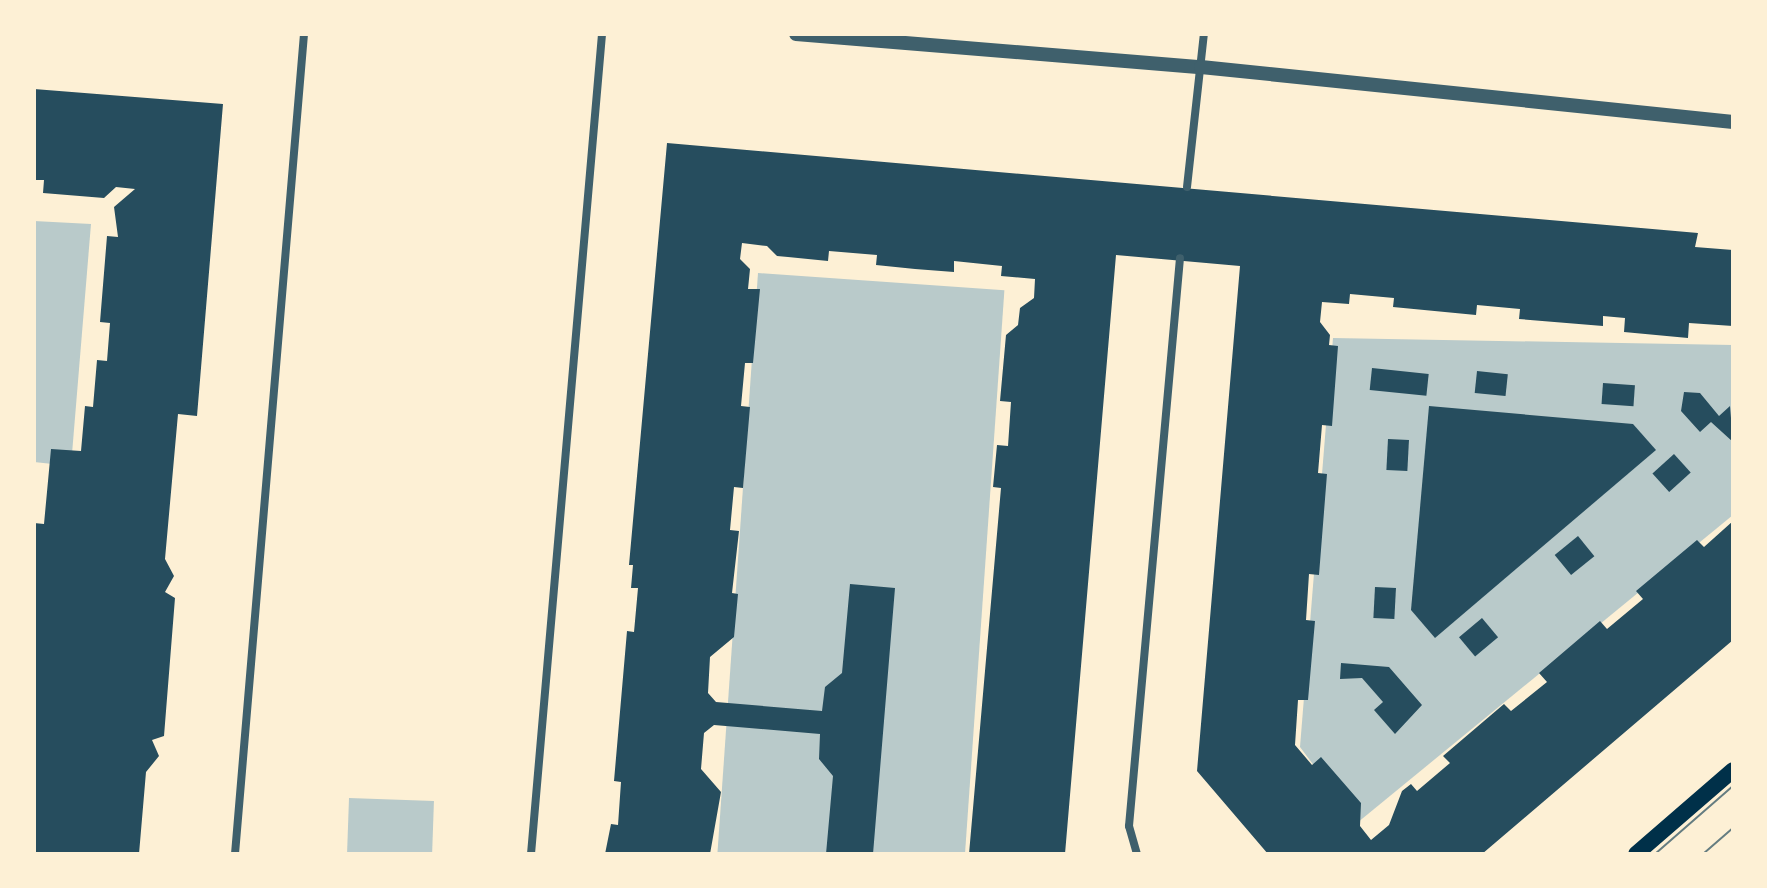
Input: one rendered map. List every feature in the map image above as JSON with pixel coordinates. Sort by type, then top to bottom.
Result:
[{"type":"main road","points":[[1636,854],[1733,770]]},
{"type":"street","points":[[235,854],[304,34]]},
{"type":"street","points":[[531,854],[602,34]]},
{"type":"street","points":[[796,34],[1201,67],[1733,122]]},
{"type":"street","points":[[1187,187],[1204,34]]},
{"type":"street","points":[[1137,854],[1129,826],[1180,258]]},
{"type":"shaded area","points":[[34,221],[91,224],[71,466],[34,462]]},
{"type":"shaded area","points":[[758,273],[1004,290],[965,854],[717,854]]},
{"type":"shaded area","points":[[1333,338],[1733,345],[1733,515],[1357,823],[1300,747]]},
{"type":"shaded area","points":[[349,798],[434,801],[432,854],[347,854]]},
{"type":"building","points":[[34,89],[223,104],[197,416],[178,414],[165,559],[174,576],[165,592],[175,598],[164,736],[152,740],[159,756],[146,772],[139,854],[34,854],[34,523],[44,524],[51,449],[81,451],[85,406],[93,407],[97,360],[107,361],[110,323],[100,322],[107,236],[118,237],[114,207],[135,189],[116,187],[104,198],[43,193],[44,180],[34,180]]},
{"type":"building","points":[[667,143],[1698,233],[1695,247],[1733,250],[1733,326],[1689,323],[1688,338],[1624,332],[1625,318],[1603,316],[1603,326],[1519,319],[1520,309],[1477,305],[1476,315],[1393,307],[1394,298],[1350,294],[1349,304],[1322,302],[1320,322],[1330,335],[1329,345],[1338,346],[1332,426],[1322,425],[1318,473],[1327,474],[1319,575],[1309,574],[1306,620],[1315,621],[1308,700],[1298,700],[1295,745],[1312,765],[1321,757],[1361,803],[1360,826],[1371,840],[1389,825],[1402,791],[1411,784],[1417,791],[1450,763],[1443,756],[1504,704],[1511,711],[1547,682],[1539,673],[1600,621],[1607,629],[1643,599],[1636,591],[1697,540],[1704,547],[1733,521],[1733,640],[1482,854],[1268,854],[1197,771],[1240,266],[1116,255],[1065,854],[969,854],[1001,488],[993,487],[997,445],[1008,446],[1011,402],[1000,401],[1006,335],[1018,325],[1020,308],[1034,298],[1035,279],[1001,276],[1002,266],[954,261],[954,272],[915,269],[876,265],[877,255],[829,251],[828,261],[777,256],[767,246],[742,243],[740,259],[750,269],[748,289],[760,289],[753,363],[745,363],[741,406],[750,407],[743,488],[734,487],[730,530],[739,531],[732,593],[738,594],[734,637],[710,657],[708,693],[716,702],[822,711],[825,687],[842,673],[850,584],[895,588],[873,854],[826,854],[833,776],[819,759],[820,734],[714,725],[704,733],[701,769],[721,792],[710,854],[605,854],[611,824],[618,825],[621,782],[614,781],[627,631],[634,632],[638,588],[631,588],[633,565],[629,565]]},
{"type":"building","points":[[1372,368],[1429,374],[1426,396],[1370,390]]},
{"type":"building","points":[[1477,371],[1508,374],[1506,396],[1475,393]]},
{"type":"building","points":[[1603,383],[1635,385],[1633,406],[1602,404]]},
{"type":"building","points":[[1684,392],[1700,393],[1719,416],[1730,406],[1733,442],[1711,422],[1700,432],[1681,411]]},
{"type":"building","points":[[1429,406],[1633,424],[1656,450],[1435,638],[1411,610]]},
{"type":"building","points":[[1388,439],[1409,440],[1407,471],[1386,470]]},
{"type":"building","points":[[1674,454],[1691,473],[1669,492],[1652,473]]},
{"type":"building","points":[[1578,536],[1594,556],[1571,575],[1555,555]]},
{"type":"building","points":[[1375,587],[1396,588],[1394,619],[1373,618]]},
{"type":"building","points":[[1482,618],[1498,637],[1475,656],[1459,637]]},
{"type":"building","points":[[1341,663],[1389,667],[1422,705],[1395,734],[1374,710],[1383,702],[1362,678],[1340,679]]},
{"type":"tram line","points":[[1655,854],[1733,786]]},
{"type":"tram line","points":[[1703,854],[1733,828]]}]
